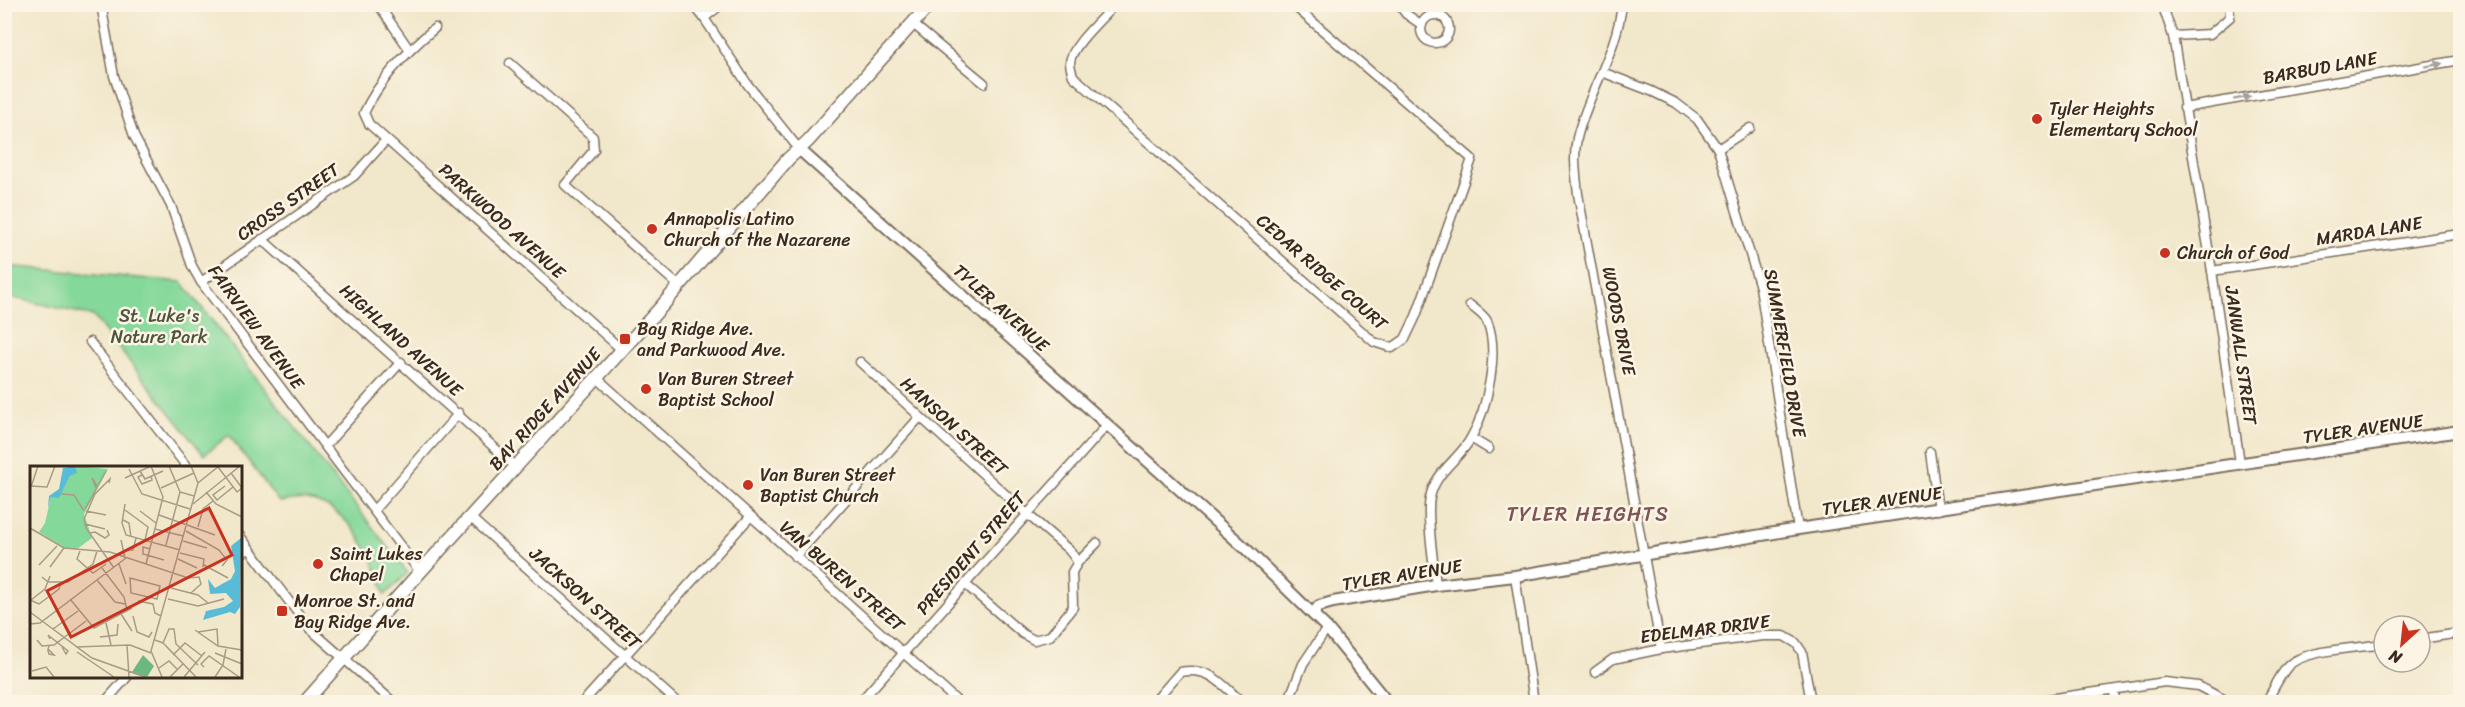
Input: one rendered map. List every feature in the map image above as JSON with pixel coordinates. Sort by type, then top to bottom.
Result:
[{"type":"main road","name":"BAY RIDGE AVENUE","points":[[305,702],[679,286],[721,234],[930,4]]},
{"type":"street","name":"FAIRVIEW AVENUE","points":[[101,4],[114,76],[134,136],[171,206],[192,266],[201,282],[420,572]]},
{"type":"street","points":[[378,4],[409,49],[435,28]]},
{"type":"street","name":"TYLER AVENUE","points":[[693,4],[747,85],[799,150],[1245,548],[1327,628],[1388,702]]},
{"type":"street","points":[[704,18],[722,4]]},
{"type":"street","name":"CEDAR RIDGE COURT","points":[[1115,4],[1072,55],[1070,64],[1073,76],[1374,342],[1392,348],[1405,339],[1416,316],[1472,159],[1292,4]]},
{"type":"street","points":[[1399,4],[1406,15],[1422,25]]},
{"type":"street","name":"WOODS DRIVE","points":[[1622,4],[1619,27],[1577,138],[1575,163],[1578,194],[1661,649]]},
{"type":"street","name":"JANWALL STREET","points":[[2162,4],[2173,36],[2212,271],[2240,463]]},
{"type":"street","points":[[2173,36],[2210,34],[2230,16],[2229,4]]},
{"type":"street","points":[[913,24],[984,83]]},
{"type":"street","name":"PARKWOOD AVENUE","points":[[409,49],[373,95],[364,113],[369,124],[622,350]]},
{"type":"street","name":"BARBUD LANE","points":[[2184,108],[2460,60]]},
{"type":"street","points":[[510,63],[593,136],[594,150],[565,185],[679,286]]},
{"type":"street","name":"SUMMERFIELD DRIVE","points":[[1602,72],[1676,103],[1696,119],[1718,149],[1760,287],[1798,529]]},
{"type":"street","points":[[1718,149],[1750,128]]},
{"type":"street","name":"CROSS STREET","points":[[201,282],[354,176],[386,140]]},
{"type":"street","name":"MARDA LANE","points":[[2212,271],[2460,234]]},
{"type":"street","name":"HIGHLAND AVENUE","points":[[262,239],[459,413],[516,467]]},
{"type":"street","points":[[1436,585],[1429,499],[1434,483],[1442,471],[1471,438],[1488,391],[1492,365],[1491,339],[1486,319],[1470,305]]},
{"type":"street","points":[[90,342],[186,466]]},
{"type":"street","points":[[325,446],[401,362]]},
{"type":"street","name":"HANSON STREET","points":[[860,362],[919,418],[1069,550],[1078,562]]},
{"type":"street","name":"VAN BUREN STREET","points":[[597,378],[958,702]]},
{"type":"street","points":[[374,510],[459,413]]},
{"type":"street","points":[[795,557],[919,418]]},
{"type":"street","name":"PRESIDENT STREET","points":[[860,702],[1107,425]]},
{"type":"street","name":"TYLER AVENUE","points":[[1313,614],[1319,606],[1333,602],[1436,585],[1515,576],[1798,529],[2460,431]]},
{"type":"street","points":[[1471,438],[1489,449]]},
{"type":"street","points":[[1930,452],[1938,510]]},
{"type":"street","points":[[583,702],[750,517]]},
{"type":"street","name":"JACKSON STREET","points":[[471,518],[677,702]]},
{"type":"street","points":[[242,539],[309,628],[322,642],[344,658],[393,702]]},
{"type":"street","points":[[965,584],[1023,634],[1034,640],[1050,636],[1072,607],[1072,572],[1078,562],[1097,543]]},
{"type":"street","points":[[242,553],[249,548]]},
{"type":"street","points":[[1515,576],[1534,702]]},
{"type":"street","points":[[1288,702],[1303,664],[1327,628]]},
{"type":"street","points":[[2432,637],[2460,633]]},
{"type":"street","name":"EDELMAR DRIVE","points":[[1595,672],[1614,659],[1661,649],[1763,636],[1784,636],[1796,643],[1802,652],[1811,702]]},
{"type":"street","points":[[2266,702],[2288,666],[2297,660],[2310,655],[2372,646]]},
{"type":"street","points":[[1154,702],[1180,672],[1196,669],[1212,676],[1242,702]]},
{"type":"street","points":[[105,702],[126,677]]},
{"type":"street","points":[[2028,702],[2165,682],[2198,686],[2229,702]]},
{"type":"street","points":[[2114,690],[2115,702]]},
{"type":"green space","name":"St. Luke's Nature Park","points":[[7,266],[182,282],[408,573],[385,595],[367,550],[348,523],[336,512],[307,500],[279,502],[229,435],[204,455],[93,316],[5,296]]},
{"type":"place","name":"Tyler Heights Elementary School","points":[[2037,119]]},
{"type":"place","name":"Annapolis Latino Church of the Nazarene","points":[[652,229]]},
{"type":"place","name":"Church of God","points":[[2165,253]]},
{"type":"place","name":"Bay Ridge Ave. and Parkwood Ave.","points":[[625,339]]},
{"type":"place","name":"Van Buren Street Baptist School","points":[[646,389]]},
{"type":"place","name":"Van Buren Street Baptist Church","points":[[748,485]]},
{"type":"place","name":"Saint Lukes Chapel","points":[[318,564]]},
{"type":"place","name":"Monroe St. and Bay Ridge Ave.","points":[[282,611]]},
{"type":"district","name":"TYLER HEIGHTS","points":[[1588,514]]}]
